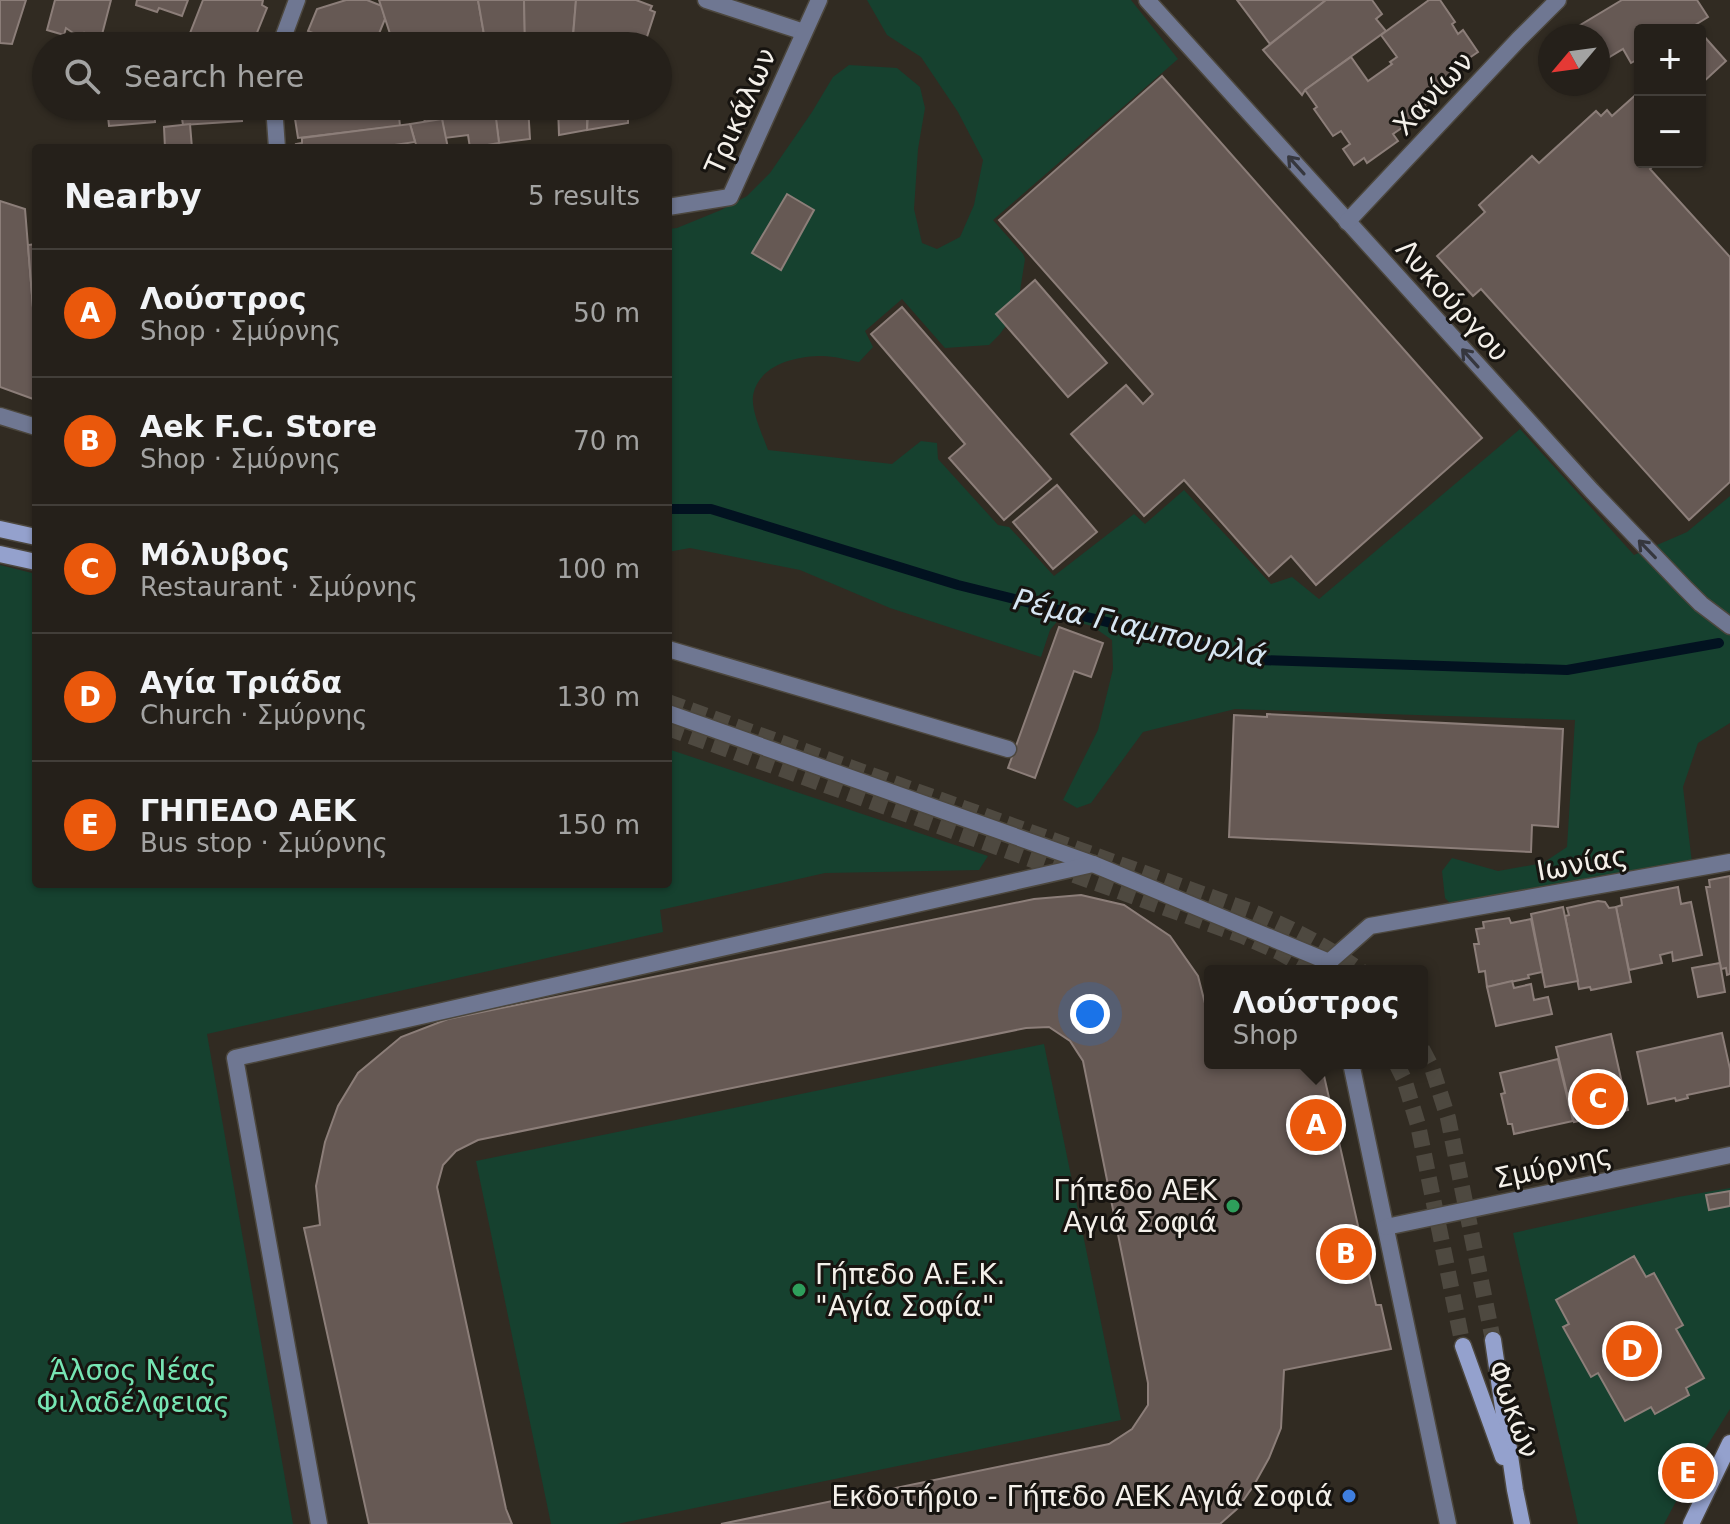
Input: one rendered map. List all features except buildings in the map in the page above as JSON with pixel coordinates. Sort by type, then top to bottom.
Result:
[{"type":"main road","points":[[0,529],[32,536]]},
{"type":"main road","points":[[0,554],[32,561]]},
{"type":"main road","name":"Φωκών","points":[[1493,1340],[1522,1524]]},
{"type":"main road","name":"Φωκών","points":[[1463,1346],[1515,1490]]},
{"type":"main road","points":[[1691,1524],[1730,1443]]},
{"type":"street","points":[[285,32],[297,0]]},
{"type":"street","points":[[706,0],[804,32],[819,0]]},
{"type":"street","name":"Λυκούργου","points":[[1147,0],[1581,479],[1701,604],[1730,626]]},
{"type":"street","name":"Χανίων","points":[[1347,222],[1558,0]]},
{"type":"street","name":"Τρικάλων","points":[[672,206],[730,197],[804,32]]},
{"type":"street","points":[[275,120],[277,144]]},
{"type":"street","points":[[0,416],[32,426]]},
{"type":"street","points":[[672,650],[1008,749]]},
{"type":"street","points":[[672,714],[1093,864],[1328,965]]},
{"type":"street","name":"Ιωνίας","points":[[1331,965],[1370,926],[1730,862]]},
{"type":"street","points":[[319,1524],[235,1058],[1093,864]]},
{"type":"street","points":[[1352,1069],[1448,1524]]},
{"type":"street","name":"Σμύρνης","points":[[1386,1227],[1730,1155]]},
{"type":"green space","points":[[867,0],[1131,0],[1178,59],[993,220],[1025,259],[1017,310],[989,345],[945,348],[902,299],[865,331],[873,347],[859,362],[811,356],[779,364],[762,377],[756,385],[753,402],[768,450],[892,464],[921,441],[937,443],[938,459],[998,525],[1009,527],[1054,576],[1134,514],[1145,524],[1184,490],[1271,584],[1292,577],[1319,599],[1520,429],[1634,555],[1687,532],[1730,496],[1730,723],[1698,743],[1683,787],[1692,863],[1454,907],[1445,898],[1442,871],[1452,858],[1498,871],[1543,863],[1567,847],[1575,720],[1235,709],[1143,732],[1091,803],[1077,808],[1063,800],[1098,730],[1113,669],[1112,640],[1092,626],[1060,618],[1050,630],[1041,657],[890,608],[800,570],[690,548],[672,551],[672,229],[721,210],[747,196],[770,173],[833,77],[849,65],[897,68],[920,87],[925,108],[918,149],[914,209],[922,243],[937,249],[960,237],[974,205],[983,160],[958,112],[921,57],[887,35]]},
{"type":"green space","name":"Άλσος Νέας Φιλαδέλφειας","points":[[0,565],[32,573],[32,888],[672,888],[672,750],[988,856],[979,870],[825,873],[660,910],[663,932],[207,1034],[293,1524],[0,1524]]},
{"type":"green space","name":"Γήπεδο Α.Ε.Κ. \"Αγία Σοφία\"","points":[[1044,1044],[1121,1420],[617,1524],[551,1524],[476,1161]]},
{"type":"green space","points":[[1730,1188],[1730,1409],[1664,1524],[1578,1524],[1513,1233]]},
{"type":"waterway","name":"Ρέμα Γιαμπουρλά","points":[[672,509],[711,509],[958,585],[1260,660],[1567,670],[1719,643]]},
{"type":"tunnel","points":[[672,703],[1253,912],[1308,938],[1352,965]]},
{"type":"tunnel","points":[[672,729],[1243,936],[1302,965]]},
{"type":"tunnel","points":[[1428,1060],[1448,1118],[1493,1340]]},
{"type":"tunnel","points":[[1399,1069],[1418,1125],[1463,1346]]},
{"type":"place","name":"Μόλυβος","points":[[1598,1099]]},
{"type":"place","name":"Λούστρος","points":[[1316,1125]]},
{"type":"place","name":"Γήπεδο ΑΕΚ Αγιά Σοφιά","points":[[1233,1206]]},
{"type":"place","name":"Aek F.C. Store","points":[[1346,1254]]},
{"type":"place","name":"Γήπεδο Α.Ε.Κ. \"Αγία Σοφία\"","points":[[799,1290]]},
{"type":"place","name":"Αγία Τριάδα","points":[[1632,1351]]},
{"type":"place","name":"ΓΗΠΕΔΟ ΑΕΚ","points":[[1688,1473]]},
{"type":"place","name":"Εκδοτήριο - Γήπεδο ΑΕΚ Αγιά Σοφιά","points":[[1349,1496]]}]
